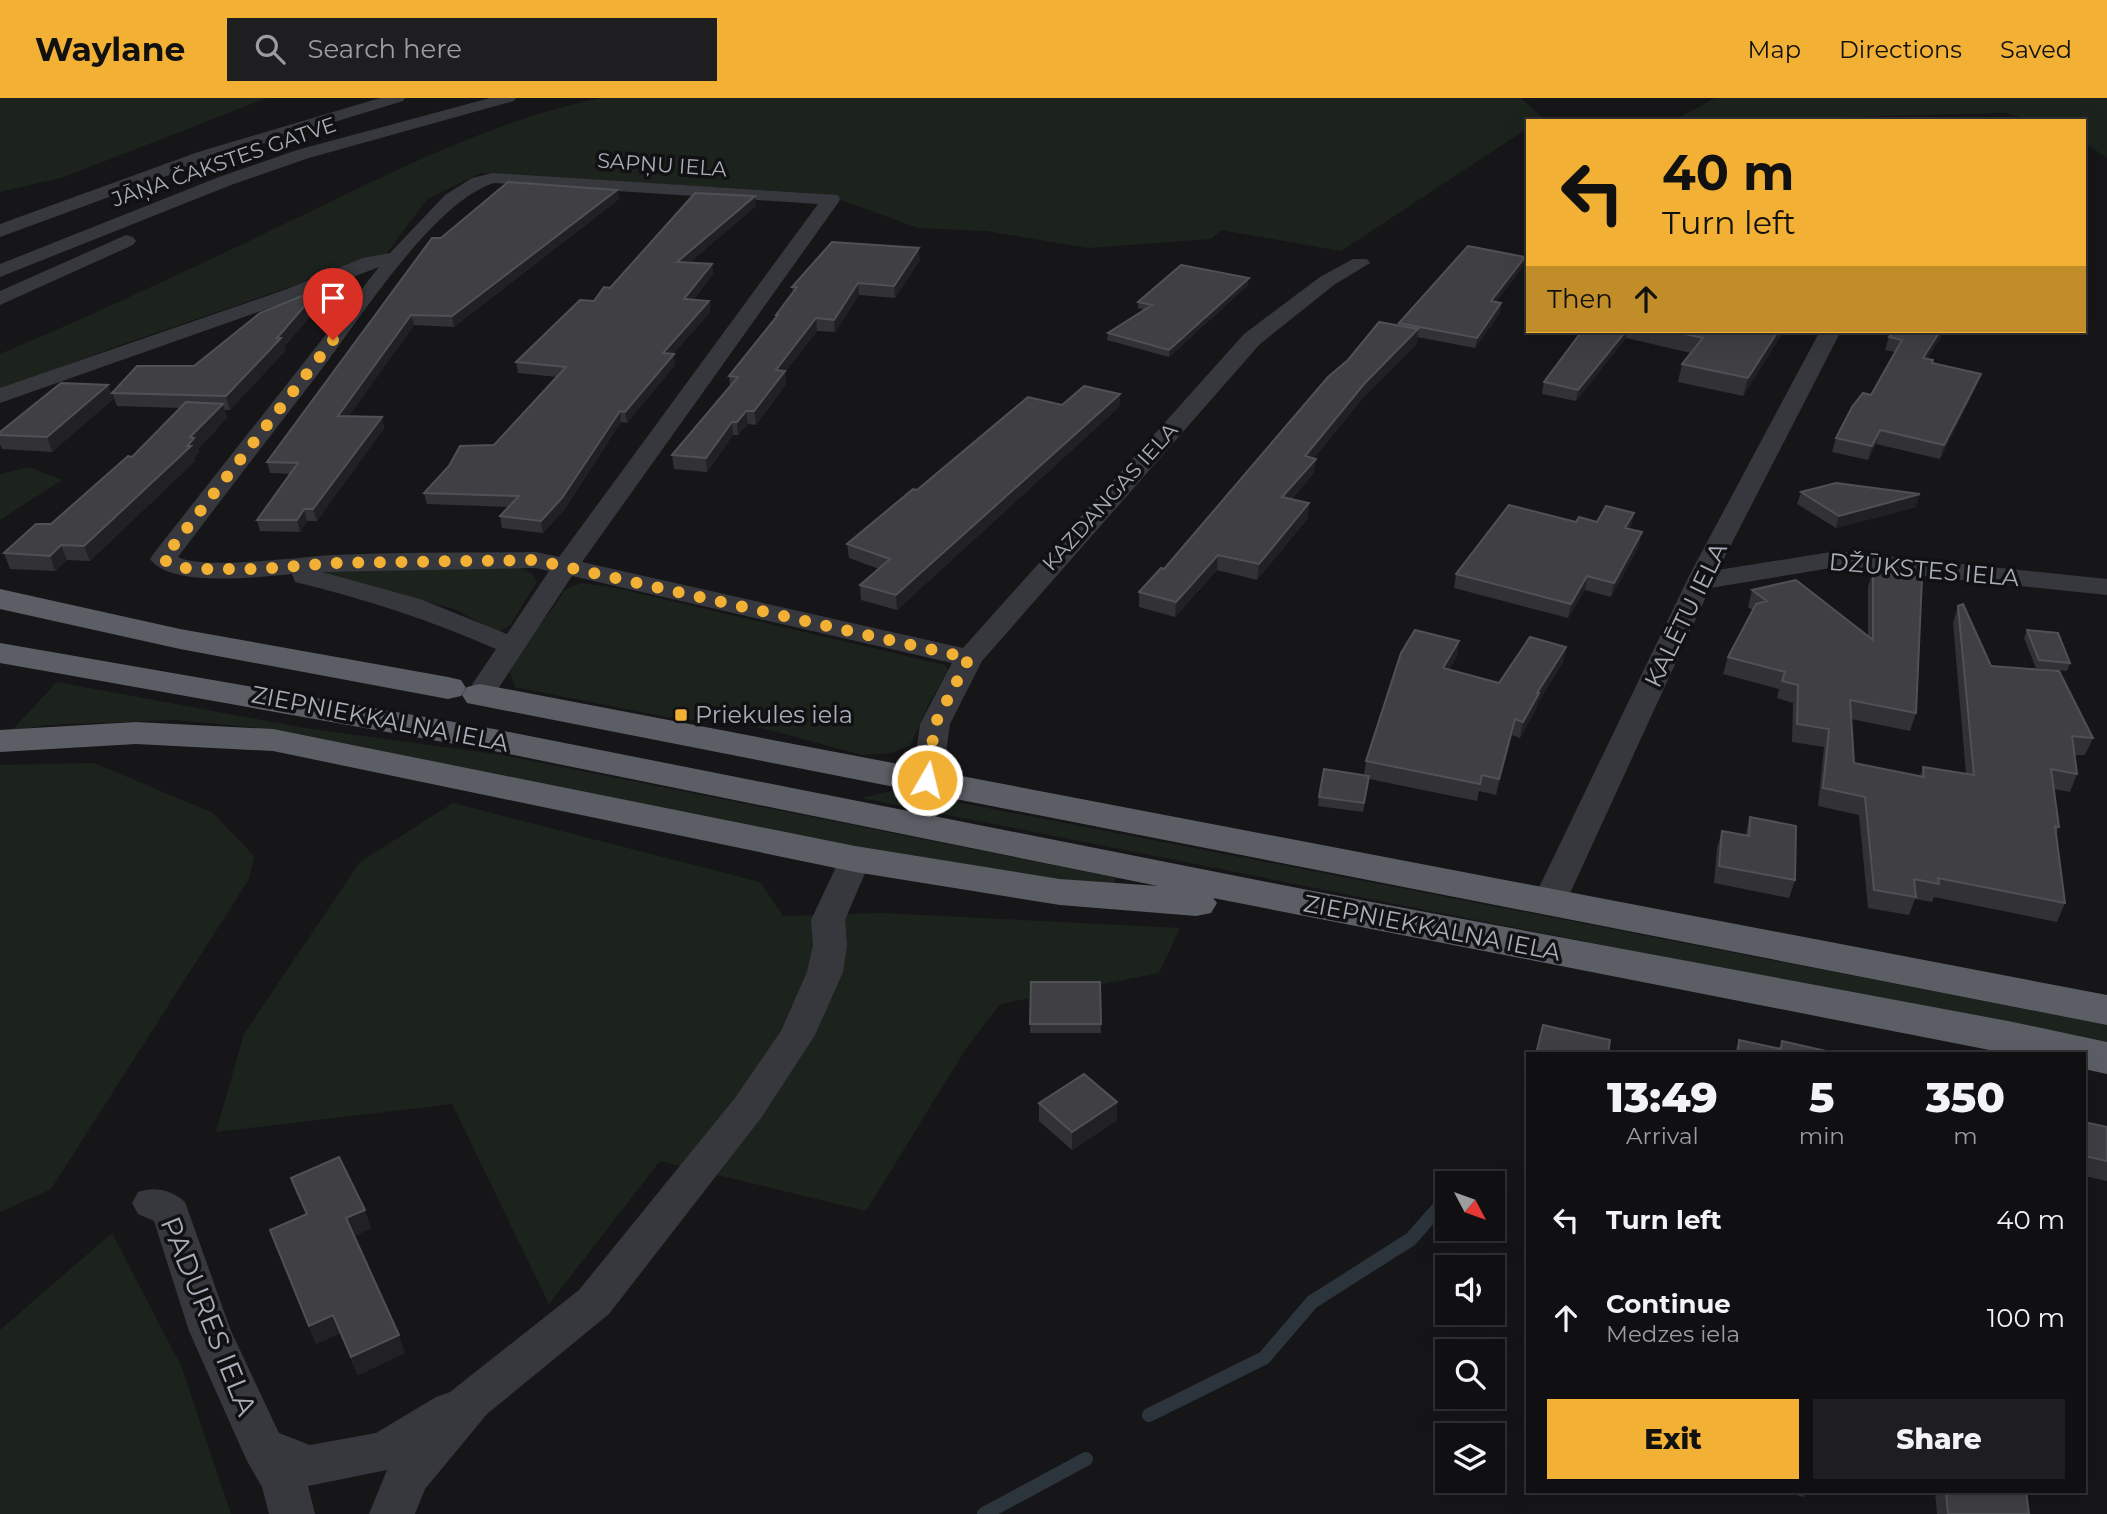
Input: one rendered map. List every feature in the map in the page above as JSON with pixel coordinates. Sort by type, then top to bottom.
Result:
[{"type":"highway","name":"ZIEPNIEKKALNA IELA","points":[[12,602],[180,639],[927,780],[2107,1010]]},
{"type":"highway","name":"ZIEPNIEKKALNA IELA","points":[[0,653],[219,689],[759,793],[1367,916],[2076,1052]]},
{"type":"highway","points":[[0,741],[138,731],[273,740],[855,859],[1060,892],[1367,916]]},
{"type":"highway","name":"ZIEPNIEKKALNA IELA","points":[[759,793],[927,780]]},
{"type":"highway","name":"ZIEPNIEKKALNA IELA","points":[[2086,1054],[2107,1058]]},
{"type":"street","points":[[0,216],[59,203],[319,120],[397,98]]},
{"type":"street","name":"JĀŅA ČAKSTES GATVE","points":[[8,243],[205,171],[302,139],[444,98]]},
{"type":"street","name":"JĀŅA ČAKSTES GATVE","points":[[0,271],[225,181],[303,154],[508,98]]},
{"type":"street","points":[[0,299],[137,236],[390,131]]},
{"type":"street","name":"SAPŅU IELA","points":[[396,258],[438,212],[468,188],[491,178],[831,199],[566,566]]},
{"type":"street","points":[[8,243],[134,180]]},
{"type":"street","points":[[0,396],[294,293],[370,262],[396,258]]},
{"type":"street","points":[[396,258],[163,559],[173,566],[192,569],[261,569],[332,563],[536,560],[969,658]]},
{"type":"street","name":"KAZDANGAS IELA","points":[[927,780],[935,724],[969,658],[1252,339],[1327,281],[1360,263]]},
{"type":"street","name":"KALĒTU IELA","points":[[1549,902],[1700,581],[1829,333]]},
{"type":"street","name":"DŽŪKSTES IELA","points":[[1700,581],[1837,559],[2107,587]]},
{"type":"street","points":[[464,692],[514,647],[566,566]]},
{"type":"street","points":[[261,569],[351,586],[442,614],[514,647]]},
{"type":"street","points":[[263,1447],[309,1466],[385,1451],[471,1400],[594,1302],[748,1108],[797,1035],[825,972],[830,945],[828,920],[855,859]]},
{"type":"street","name":"PADURES IELA","points":[[152,1203],[163,1206],[170,1213],[210,1331],[263,1447],[284,1482],[292,1514]]},
{"type":"street","points":[[392,1514],[407,1477],[471,1400]]},
{"type":"shaded area","points":[[0,98],[267,98],[64,177],[0,192]]},
{"type":"shaded area","points":[[600,98],[1521,98],[1543,118],[1526,119],[1526,129],[1341,251],[1221,230],[1211,239],[1088,248],[986,231],[918,228],[844,201],[807,193],[481,173],[427,199],[386,254],[112,348],[0,390],[0,354],[148,288],[444,149],[560,108]]},
{"type":"shaded area","points":[[1715,98],[2107,98],[2107,158],[2086,143],[2086,119],[2028,119],[2005,113],[1677,119]]},
{"type":"shaded area","points":[[29,467],[62,480],[0,520],[0,474]]},
{"type":"shaded area","points":[[518,567],[531,573],[537,582],[510,625],[500,631],[488,628],[457,610],[315,570]]},
{"type":"shaded area","points":[[582,583],[616,588],[945,665],[949,671],[929,703],[910,746],[891,753],[862,755],[740,722],[681,720],[515,687],[510,672],[519,651],[564,590]]},
{"type":"shaded area","points":[[57,682],[305,728],[502,755],[1116,878],[1113,885],[998,871],[838,845],[354,745],[250,727],[174,720],[49,725],[12,730]]},
{"type":"shaded area","points":[[94,763],[213,813],[254,856],[249,879],[51,1189],[0,1212],[0,765]]},
{"type":"shaded area","points":[[890,791],[2107,1025],[2107,1045],[862,798]]},
{"type":"shaded area","points":[[453,803],[760,882],[783,916],[881,913],[1180,928],[1159,973],[1000,1004],[965,1050],[866,1211],[660,1161],[549,1304],[452,1104],[216,1132],[244,1034],[360,862]]},
{"type":"shaded area","points":[[112,1233],[182,1368],[231,1514],[0,1514],[0,1330]]},
{"type":"building","points":[[508,182],[617,190],[452,316],[411,315],[338,416],[382,417],[313,509],[304,509],[297,520],[257,520],[298,463],[267,462],[432,238],[441,238]]},
{"type":"building","points":[[695,193],[755,196],[677,262],[712,264],[684,299],[709,301],[663,353],[674,354],[625,412],[620,411],[562,498],[541,521],[500,516],[519,496],[424,493],[449,466],[460,446],[494,445],[566,367],[516,362],[580,300],[594,301],[604,287],[610,288]]},
{"type":"building","points":[[832,242],[919,248],[894,286],[858,283],[834,320],[816,318],[776,370],[785,371],[754,411],[746,411],[737,422],[732,422],[706,458],[672,455],[738,377],[729,376],[797,287],[792,287]]},
{"type":"building","points":[[1468,246],[1525,257],[1491,301],[1501,303],[1477,338],[1399,323]]},
{"type":"building","points":[[1181,265],[1249,278],[1169,350],[1108,333],[1152,305],[1138,302]]},
{"type":"building","points":[[319,289],[277,338],[281,338],[226,396],[112,393],[137,366],[194,366],[260,313]]},
{"type":"building","points":[[1379,322],[1418,329],[1364,384],[1305,456],[1316,459],[1282,497],[1309,503],[1259,564],[1218,555],[1176,602],[1139,592],[1161,568],[1164,569],[1328,377],[1348,360]]},
{"type":"building","points":[[1581,333],[1624,333],[1578,390],[1544,382]]},
{"type":"building","points":[[1681,333],[1777,333],[1748,378],[1682,364],[1703,338]]},
{"type":"building","points":[[1892,333],[1939,333],[1923,358],[1933,360],[1932,363],[1981,374],[1944,445],[1880,430],[1872,446],[1836,438],[1852,407],[1863,393],[1871,395],[1902,340],[1889,337]]},
{"type":"building","points":[[61,383],[108,385],[47,437],[0,435],[0,432]]},
{"type":"building","points":[[1084,386],[1120,394],[896,595],[860,585],[890,559],[847,544],[913,489],[917,490],[1028,397],[1062,405]]},
{"type":"building","points":[[186,402],[223,404],[190,437],[194,438],[187,446],[191,446],[84,546],[61,545],[50,556],[4,553],[36,524],[51,524],[128,456],[132,457]]},
{"type":"building","points":[[1836,483],[1920,494],[1839,516],[1801,492]]},
{"type":"building","points":[[1509,505],[1576,522],[1579,517],[1597,522],[1606,506],[1634,513],[1625,528],[1642,532],[1614,583],[1587,576],[1571,604],[1456,574]]},
{"type":"building","points":[[1873,571],[1922,578],[1916,713],[1850,700],[1854,763],[1924,777],[1923,767],[1974,775],[1958,606],[1963,604],[1991,666],[2059,671],[2093,738],[2072,736],[2077,774],[2051,769],[2065,903],[1938,878],[1939,884],[1914,879],[1916,897],[1874,890],[1865,797],[1823,788],[1829,729],[1797,724],[1798,685],[1782,681],[1785,672],[1728,657],[1756,604],[1767,601],[1752,590],[1796,580],[1873,640]]},
{"type":"building","points":[[1415,630],[1459,641],[1443,668],[1499,683],[1530,637],[1566,647],[1537,693],[1523,722],[1515,719],[1499,779],[1482,775],[1480,784],[1366,761],[1401,653]]},
{"type":"building","points":[[2027,630],[2058,633],[2070,663],[2039,660]]},
{"type":"building","points":[[1324,769],[1369,776],[1364,803],[1319,797]]},
{"type":"building","points":[[1750,817],[1796,826],[1795,880],[1719,866],[1722,831],[1749,836]]},
{"type":"building","points":[[1031,982],[1100,982],[1101,1024],[1030,1024]]},
{"type":"building","points":[[1543,1025],[1610,1040],[1608,1052],[1536,1052]]},
{"type":"building","points":[[1739,1040],[1781,1049],[1782,1041],[1830,1052],[1738,1052]]},
{"type":"building","points":[[1084,1074],[1117,1102],[1072,1132],[1039,1103]]},
{"type":"building","points":[[2086,1122],[2107,1127],[2107,1161],[2086,1156]]},
{"type":"building","points":[[339,1157],[365,1210],[346,1218],[399,1335],[351,1357],[333,1315],[309,1326],[270,1230],[307,1214],[291,1178]]},
{"type":"building","points":[[1946,1493],[2026,1493],[2029,1514],[1948,1514]]},
{"type":"waterway","points":[[1149,1415],[1264,1358],[1312,1302],[1411,1239],[1435,1212]]},
{"type":"waterway","points":[[984,1514],[1086,1459]]},
{"type":"place","name":"Priekules iela","points":[[681,715]]},
{"type":"route","points":[[333,340],[163,559],[173,566],[192,569],[261,569],[332,563],[536,560],[969,658],[935,724],[927,780]]}]
